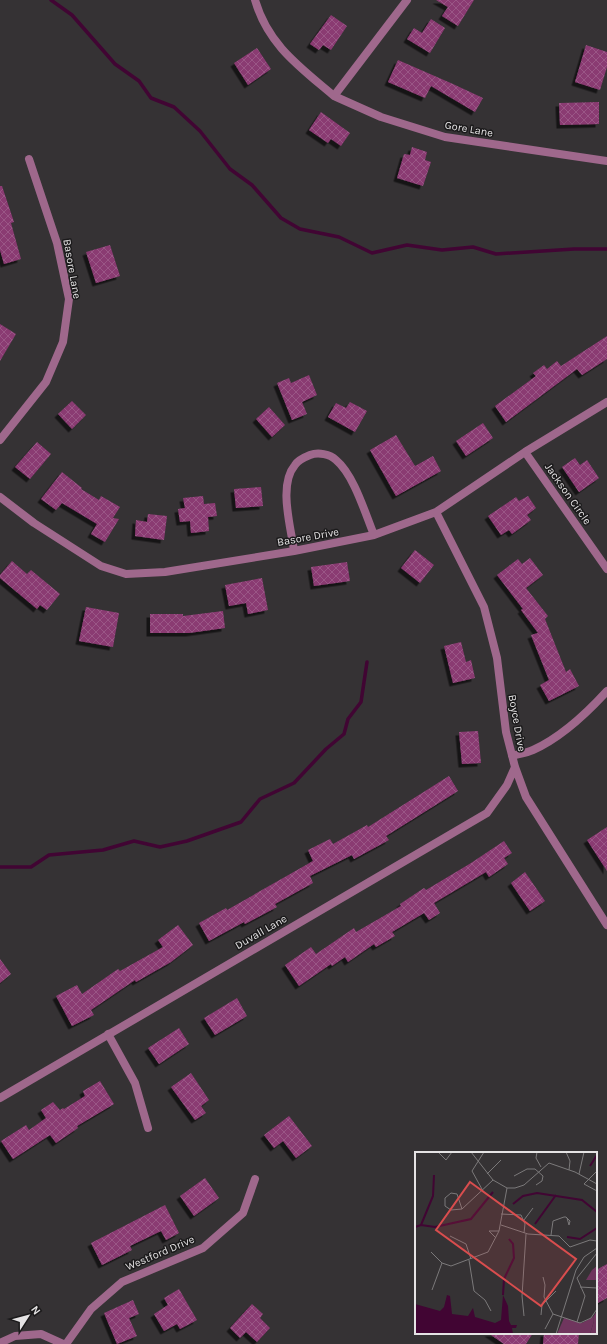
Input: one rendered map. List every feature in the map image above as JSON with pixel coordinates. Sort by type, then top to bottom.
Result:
[{"type":"street","name":"Gore Lane","points":[[255,0],[259,13],[270,34],[286,54],[334,96],[381,117],[445,137],[607,161]]},
{"type":"street","points":[[334,96],[407,0]]},
{"type":"street","name":"Basore Lane","points":[[0,440],[46,382],[63,342],[69,299],[57,243],[29,159]]},
{"type":"street","name":"Basore Drive","points":[[0,497],[34,524],[101,566],[126,574],[165,572],[294,551],[374,535],[436,512],[525,452],[607,402]]},
{"type":"street","name":"Jackson Circle","points":[[525,452],[607,569]]},
{"type":"street","points":[[294,551],[286,497],[288,478],[295,464],[314,454],[326,455],[335,459],[350,477],[374,535]]},
{"type":"street","name":"Boyce Drive","points":[[436,512],[484,607],[497,658],[506,732],[515,767],[526,797],[607,925]]},
{"type":"street","points":[[512,756],[532,750],[553,740],[586,714],[607,691]]},
{"type":"street","name":"Duvall Lane","points":[[0,1098],[487,813],[507,785],[515,767]]},
{"type":"street","points":[[108,1034],[135,1083],[148,1128]]},
{"type":"street","name":"Westford Drive","points":[[66,1344],[91,1309],[122,1282],[203,1248],[244,1213],[255,1179]]},
{"type":"street","points":[[0,1344],[16,1336],[41,1334],[63,1344]]},
{"type":"building","points":[[436,0],[474,0],[458,26],[442,16],[448,7]]},
{"type":"building","points":[[331,15],[347,26],[331,50],[323,45],[319,50],[310,44]]},
{"type":"building","points":[[431,19],[445,28],[430,53],[407,39],[414,28],[422,33]]},
{"type":"building","points":[[586,45],[607,52],[607,67],[600,90],[575,82]]},
{"type":"building","points":[[257,48],[271,69],[248,85],[234,63]]},
{"type":"building","points":[[398,60],[483,98],[475,112],[431,86],[425,98],[388,82]]},
{"type":"building","points":[[599,102],[599,124],[560,125],[559,103]]},
{"type":"building","points":[[321,112],[350,133],[341,146],[331,139],[328,143],[309,130]]},
{"type":"building","points":[[412,147],[427,152],[425,160],[431,162],[423,186],[397,178],[404,154],[410,155]]},
{"type":"building","points":[[0,186],[2,186],[14,222],[11,223],[21,259],[4,264],[0,250]]},
{"type":"building","points":[[110,245],[120,276],[96,283],[86,252]]},
{"type":"building","points":[[0,324],[16,334],[0,361]]},
{"type":"building","points":[[607,336],[607,359],[582,375],[577,369],[506,422],[495,406],[536,376],[533,373],[544,365],[547,369],[557,361],[561,366]]},
{"type":"building","points":[[309,375],[317,395],[302,402],[307,414],[292,420],[277,383],[289,378],[291,383]]},
{"type":"building","points":[[72,401],[86,415],[72,429],[58,414]]},
{"type":"building","points":[[350,402],[367,411],[355,432],[328,417],[336,403],[346,408]]},
{"type":"building","points":[[269,407],[285,425],[272,437],[256,419]]},
{"type":"building","points":[[483,423],[493,438],[466,456],[456,441]]},
{"type":"building","points":[[396,435],[415,466],[433,456],[441,471],[396,496],[370,450]]},
{"type":"building","points":[[37,442],[51,454],[30,479],[15,467]]},
{"type":"building","points":[[575,458],[580,465],[587,460],[599,478],[579,492],[562,467]]},
{"type":"building","points":[[62,472],[82,488],[81,489],[99,500],[101,496],[120,507],[113,518],[119,519],[105,542],[91,534],[97,524],[62,503],[56,510],[41,499]]},
{"type":"building","points":[[261,487],[263,506],[236,508],[234,489]]},
{"type":"building","points":[[203,496],[204,504],[215,503],[217,516],[208,517],[209,531],[191,533],[190,521],[180,522],[178,509],[185,508],[183,498]]},
{"type":"building","points":[[528,496],[536,508],[527,515],[531,520],[512,534],[509,530],[501,535],[488,516],[516,497],[519,501]]},
{"type":"building","points":[[148,514],[167,516],[164,540],[135,536],[136,520],[147,522]]},
{"type":"building","points":[[415,550],[434,565],[420,583],[401,568]]},
{"type":"building","points":[[530,558],[543,575],[526,588],[548,616],[545,619],[566,672],[570,669],[579,686],[549,701],[540,685],[549,680],[531,635],[538,633],[521,610],[523,609],[497,575],[518,559],[522,564]]},
{"type":"building","points":[[12,561],[27,574],[31,570],[60,594],[47,610],[40,605],[37,609],[0,578],[0,575]]},
{"type":"building","points":[[347,562],[350,581],[314,586],[311,567]]},
{"type":"building","points":[[262,578],[268,610],[248,614],[246,603],[229,606],[225,585]]},
{"type":"building","points":[[86,607],[119,613],[113,647],[79,641]]},
{"type":"building","points":[[223,611],[225,628],[189,633],[150,633],[150,614],[183,614],[183,616]]},
{"type":"building","points":[[461,642],[466,662],[471,660],[475,678],[453,683],[444,646]]},
{"type":"building","points":[[478,731],[481,763],[462,764],[459,732]]},
{"type":"building","points":[[449,776],[458,791],[386,836],[389,840],[354,859],[352,855],[310,876],[313,883],[275,904],[277,907],[245,924],[244,922],[209,941],[199,923],[226,908],[227,910],[313,861],[308,850],[330,839],[333,844],[367,825],[368,827]]},
{"type":"building","points":[[607,827],[607,871],[587,840]]},
{"type":"building","points":[[504,841],[512,853],[504,858],[508,864],[489,877],[486,872],[434,903],[440,913],[429,920],[424,913],[392,932],[395,936],[376,947],[374,944],[348,962],[345,957],[332,966],[331,964],[299,986],[285,965],[311,947],[316,954],[354,928],[356,932],[401,906],[400,904],[424,888],[426,890]]},
{"type":"building","points":[[525,872],[545,901],[530,911],[511,883]]},
{"type":"building","points":[[178,925],[193,945],[171,962],[136,982],[135,980],[91,1010],[94,1015],[72,1026],[56,996],[77,985],[82,994],[118,969],[120,971],[163,947],[158,940]]},
{"type":"building","points":[[0,959],[11,974],[0,983]]},
{"type":"building","points":[[237,998],[247,1016],[215,1035],[204,1018]]},
{"type":"building","points":[[179,1028],[189,1044],[159,1064],[148,1048]]},
{"type":"building","points":[[191,1073],[209,1100],[201,1106],[206,1113],[195,1120],[171,1087]]},
{"type":"building","points":[[100,1081],[114,1104],[77,1126],[78,1128],[56,1143],[50,1135],[13,1159],[1,1141],[26,1125],[29,1130],[46,1118],[41,1110],[53,1102],[60,1110],[63,1108],[64,1109],[85,1096],[83,1091]]},
{"type":"building","points":[[289,1116],[312,1146],[296,1158],[283,1141],[274,1148],[264,1135]]},
{"type":"building","points":[[205,1178],[219,1198],[194,1216],[180,1196]]},
{"type":"building","points":[[165,1205],[179,1233],[166,1240],[161,1231],[130,1246],[132,1250],[102,1265],[91,1243]]},
{"type":"building","points":[[607,1264],[607,1298],[597,1303],[597,1269]]},
{"type":"building","points":[[179,1289],[197,1320],[180,1329],[177,1324],[164,1331],[154,1314],[168,1305],[164,1298]]},
{"type":"building","points":[[133,1300],[139,1314],[129,1318],[137,1336],[117,1344],[104,1313]]},
{"type":"building","points":[[252,1304],[263,1314],[260,1318],[270,1328],[257,1342],[246,1332],[240,1338],[230,1328]]},
{"type":"building","points":[[489,1334],[532,1334],[526,1344],[504,1344]]},
{"type":"building","points":[[544,1334],[579,1334],[578,1344],[543,1344]]},
{"type":"waterway","points":[[51,0],[72,15],[115,64],[139,81],[151,98],[174,107],[200,131],[230,169],[252,185],[281,218],[300,229],[339,237],[372,253],[407,245],[442,250],[473,247],[496,254],[574,249],[607,249]]},
{"type":"waterway","points":[[0,867],[31,867],[49,855],[103,850],[134,841],[160,847],[187,841],[241,822],[260,799],[294,783],[326,749],[344,734],[348,719],[361,702],[367,662]]}]
